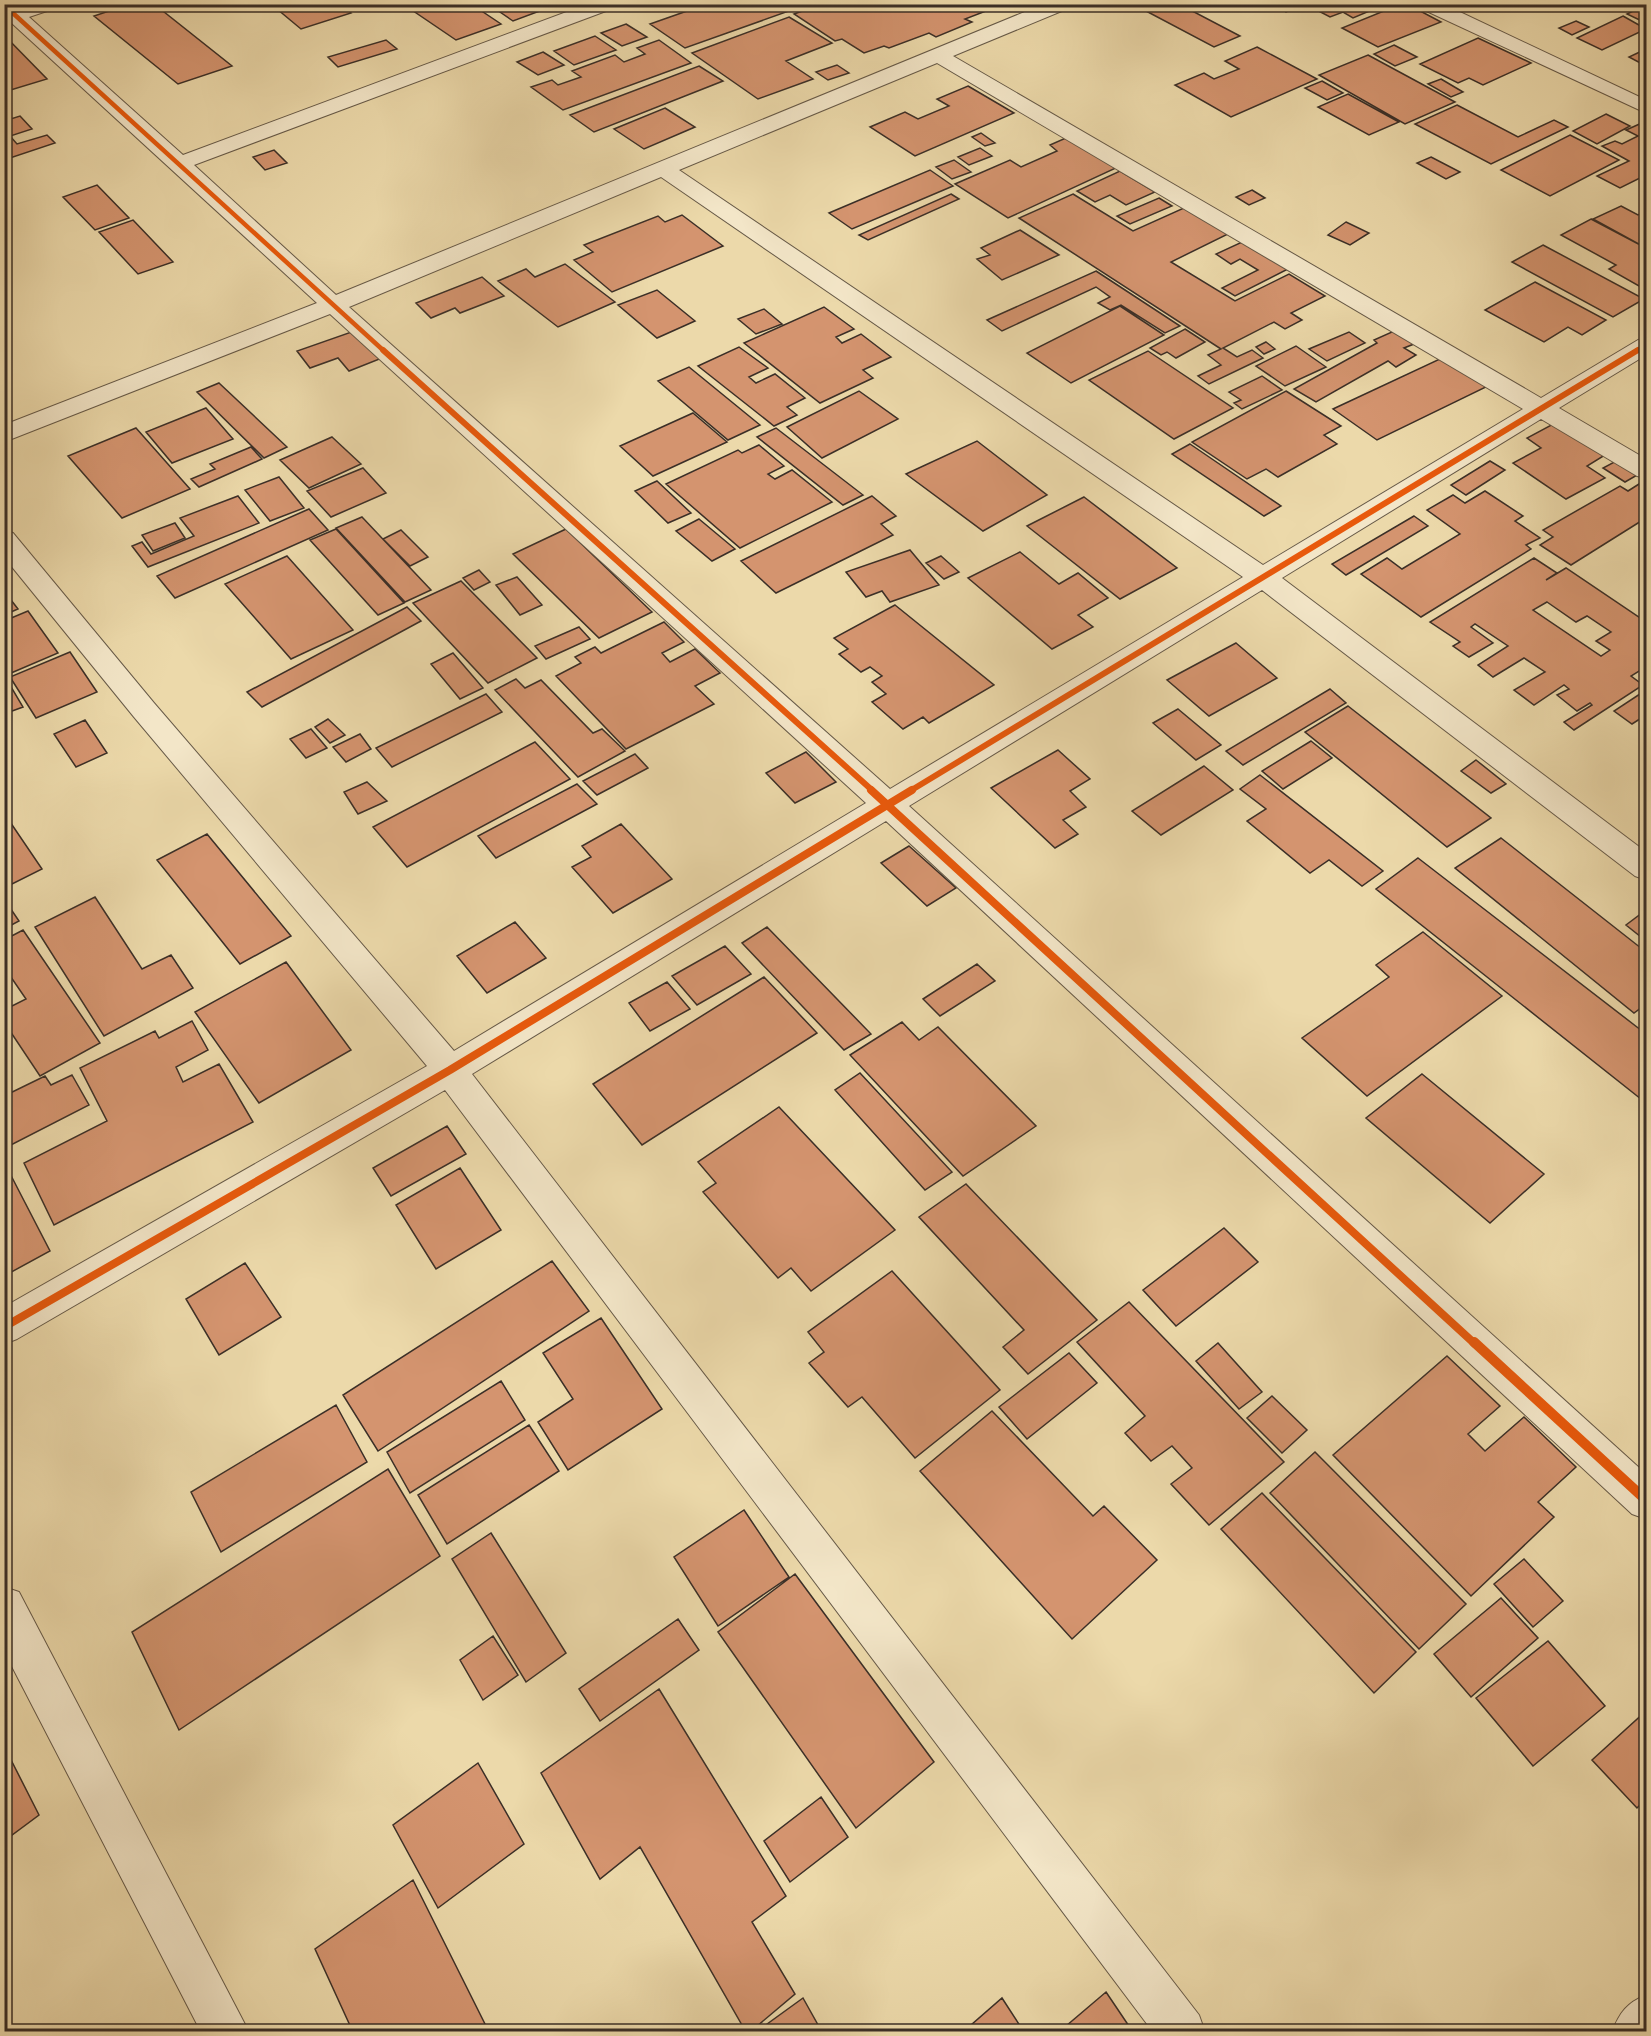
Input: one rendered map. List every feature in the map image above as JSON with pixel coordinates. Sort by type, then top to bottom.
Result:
[{"type":"street","points":[[11,10],[49,4]]},
{"type":"street","points":[[180,163],[606,4]]},
{"type":"street","points":[[4,434],[333,305],[1062,4]]},
{"type":"street","points":[[1427,4],[1647,107]]},
{"type":"street","points":[[11,10],[333,305],[888,805],[1647,1500]]},
{"type":"street","points":[[939,56],[1647,470]]},
{"type":"street","points":[[662,168],[1262,577],[1647,868]]},
{"type":"street","points":[[4,1327],[450,1070],[1540,407],[1647,345]]},
{"type":"street","points":[[4,539],[144,710],[450,1070],[1182,2031]]},
{"type":"street","points":[[4,1607],[226,2031]]},
{"type":"street","points":[[1635,2031],[1647,2018]]},
{"type":"building","points":[[130,4],[154,4],[232,66],[178,84],[94,16]]},
{"type":"building","points":[[271,4],[340,4],[351,13],[301,29]]},
{"type":"building","points":[[403,4],[471,4],[501,24],[456,40]]},
{"type":"building","points":[[513,4],[538,4],[545,9],[513,21],[497,10]]},
{"type":"building","points":[[682,4],[796,4],[800,7],[685,48],[650,24],[687,11],[679,6]]},
{"type":"building","points":[[822,4],[997,4],[999,6],[965,19],[972,22],[936,37],[929,33],[889,48],[884,46],[864,53],[842,39],[835,41],[794,14]]},
{"type":"building","points":[[1162,4],[1179,4],[1240,36],[1214,47],[1146,11]]},
{"type":"building","points":[[1272,4],[1304,4],[1286,12]]},
{"type":"building","points":[[1314,4],[1386,4],[1353,18],[1343,12],[1330,17],[1309,6]]},
{"type":"building","points":[[1401,4],[1407,4],[1441,22],[1378,47],[1342,28]]},
{"type":"building","points":[[1646,4],[1646,23],[1627,14],[1637,9]]},
{"type":"building","points":[[1623,16],[1646,29],[1602,50],[1577,38]]},
{"type":"building","points":[[789,17],[832,43],[786,61],[813,79],[758,99],[692,53]]},
{"type":"building","points":[[1576,21],[1589,27],[1572,35],[1559,28]]},
{"type":"building","points":[[626,24],[647,37],[622,46],[601,33]]},
{"type":"building","points":[[4,35],[47,79],[4,92]]},
{"type":"building","points":[[595,36],[616,50],[574,65],[554,51]]},
{"type":"building","points":[[1478,38],[1531,63],[1483,85],[1469,78],[1458,83],[1420,64]]},
{"type":"building","points":[[386,40],[397,49],[338,67],[328,57]]},
{"type":"building","points":[[659,40],[691,63],[563,110],[531,87],[552,80],[558,85],[581,77],[572,71],[615,55],[624,62],[645,54],[637,48]]},
{"type":"building","points":[[1394,45],[1417,57],[1395,66],[1374,54]]},
{"type":"building","points":[[1257,47],[1317,79],[1231,117],[1175,85],[1204,73],[1214,79],[1239,69],[1225,61]]},
{"type":"building","points":[[1646,49],[1646,66],[1629,57]]},
{"type":"building","points":[[543,52],[564,65],[538,75],[517,62]]},
{"type":"building","points":[[1368,55],[1455,102],[1405,124],[1319,75]]},
{"type":"building","points":[[837,65],[849,73],[828,80],[816,72]]},
{"type":"building","points":[[699,66],[723,81],[594,132],[570,115]]},
{"type":"building","points":[[1441,79],[1463,92],[1451,97],[1428,84]]},
{"type":"building","points":[[1322,81],[1343,93],[1327,100],[1305,88]]},
{"type":"building","points":[[968,86],[1014,113],[915,156],[870,127],[905,112],[918,119],[949,106],[937,99]]},
{"type":"building","points":[[1348,94],[1399,122],[1369,135],[1318,107]]},
{"type":"building","points":[[1457,105],[1518,137],[1554,120],[1568,127],[1491,164],[1415,124]]},
{"type":"building","points":[[665,108],[695,127],[644,149],[614,129]]},
{"type":"building","points":[[1606,114],[1630,126],[1597,144],[1573,131]]},
{"type":"building","points":[[20,116],[32,129],[10,136],[17,144],[47,135],[55,143],[4,160],[4,121]]},
{"type":"building","points":[[1644,122],[1646,124],[1646,175],[1620,188],[1597,176],[1629,161],[1602,146],[1615,141],[1622,144],[1638,136],[1626,130]]},
{"type":"building","points":[[981,133],[995,143],[985,146],[972,137]]},
{"type":"building","points":[[1570,135],[1619,160],[1550,196],[1501,170]]},
{"type":"building","points":[[1068,137],[1118,167],[1008,218],[955,184],[1010,160],[1021,167],[1057,151],[1050,145]]},
{"type":"building","points":[[980,148],[992,156],[969,165],[958,157]]},
{"type":"building","points":[[274,150],[287,163],[265,170],[253,157]]},
{"type":"building","points":[[1431,157],[1460,172],[1446,179],[1417,163]]},
{"type":"building","points":[[954,160],[971,172],[952,179],[936,167]]},
{"type":"building","points":[[930,170],[953,186],[852,229],[829,213]]},
{"type":"building","points":[[1120,171],[1155,192],[1126,205],[1110,195],[1095,202],[1077,191]]},
{"type":"building","points":[[97,185],[129,218],[95,230],[63,197]]},
{"type":"building","points":[[1252,190],[1265,198],[1249,205],[1236,197]]},
{"type":"building","points":[[951,194],[959,199],[868,240],[859,235]]},
{"type":"building","points":[[1073,194],[1133,231],[1186,207],[1230,233],[1171,262],[1235,301],[1289,274],[1325,296],[1291,313],[1302,320],[1285,329],[1274,322],[1223,348],[1237,357],[1252,350],[1263,358],[1209,384],[1198,376],[1221,365],[1208,355],[1221,349],[1019,218]]},
{"type":"building","points":[[1159,198],[1172,206],[1130,224],[1117,216]]},
{"type":"building","points":[[1621,206],[1638,215],[1646,211],[1646,248],[1593,219]]},
{"type":"building","points":[[682,215],[723,246],[612,292],[574,260],[593,252],[584,245],[658,216],[665,222]]},
{"type":"building","points":[[1591,219],[1646,248],[1646,290],[1609,269],[1616,265],[1561,235]]},
{"type":"building","points":[[133,220],[173,262],[138,274],[99,232]]},
{"type":"building","points":[[1346,222],[1369,233],[1350,245],[1328,235]]},
{"type":"building","points":[[1020,230],[1059,255],[1002,280],[977,259],[990,255],[981,248]]},
{"type":"building","points":[[1242,242],[1288,269],[1235,296],[1222,288],[1258,270],[1240,259],[1231,264],[1216,254]]},
{"type":"building","points":[[1543,245],[1644,299],[1613,317],[1512,262]]},
{"type":"building","points":[[565,264],[615,302],[558,327],[498,281],[526,269],[535,277]]},
{"type":"building","points":[[1096,271],[1180,326],[1165,333],[1121,305],[1110,310],[1098,303],[1110,297],[1096,287],[1002,331],[987,320]]},
{"type":"building","points":[[482,277],[504,296],[460,313],[455,308],[431,318],[416,303]]},
{"type":"building","points":[[1535,282],[1606,320],[1582,335],[1568,327],[1544,342],[1485,310]]},
{"type":"building","points":[[657,290],[695,321],[657,338],[618,305]]},
{"type":"building","points":[[1120,306],[1164,335],[1071,383],[1027,353]]},
{"type":"building","points":[[824,307],[854,329],[836,337],[842,343],[861,334],[891,357],[863,370],[873,378],[820,403],[744,343]]},
{"type":"building","points":[[764,309],[782,324],[756,334],[738,319]]},
{"type":"building","points":[[1185,329],[1205,342],[1176,358],[1167,352],[1161,355],[1150,348]]},
{"type":"building","points":[[357,330],[382,358],[349,371],[338,358],[310,368],[297,351]]},
{"type":"building","points":[[1394,331],[1414,344],[1404,348],[1416,355],[1396,367],[1388,361],[1316,402],[1294,389],[1377,343],[1374,340]]},
{"type":"building","points":[[1349,332],[1365,343],[1327,361],[1309,349]]},
{"type":"building","points":[[1266,342],[1275,349],[1264,354],[1256,347]]},
{"type":"building","points":[[1296,346],[1326,367],[1285,386],[1256,366]]},
{"type":"building","points":[[739,347],[768,368],[749,377],[756,383],[775,374],[805,398],[787,407],[797,415],[774,426],[698,366]]},
{"type":"building","points":[[1148,351],[1233,408],[1174,439],[1089,380]]},
{"type":"building","points":[[1444,357],[1488,386],[1377,440],[1333,409]]},
{"type":"building","points":[[689,367],[760,425],[728,440],[658,381]]},
{"type":"building","points":[[1262,376],[1282,390],[1242,409],[1234,403],[1241,400],[1229,392]]},
{"type":"building","points":[[219,383],[287,447],[264,458],[197,392]]},
{"type":"building","points":[[859,391],[898,419],[822,458],[787,427]]},
{"type":"building","points":[[1286,391],[1341,426],[1324,435],[1337,444],[1278,477],[1266,469],[1247,479],[1192,442]]},
{"type":"building","points":[[206,408],[233,439],[172,463],[146,432]]},
{"type":"building","points":[[693,413],[727,442],[653,476],[620,446]]},
{"type":"building","points":[[1555,423],[1605,455],[1587,466],[1605,478],[1566,499],[1513,463],[1541,448],[1527,438]]},
{"type":"building","points":[[136,428],[190,489],[122,518],[68,456]]},
{"type":"building","points":[[776,428],[863,495],[843,505],[757,437]]},
{"type":"building","points":[[332,437],[361,464],[309,488],[280,460]]},
{"type":"building","points":[[977,441],[1047,495],[983,531],[906,474]]},
{"type":"building","points":[[1190,444],[1281,506],[1264,516],[1172,454]]},
{"type":"building","points":[[759,445],[784,466],[768,474],[775,479],[792,470],[832,502],[740,548],[666,484],[738,450],[742,453]]},
{"type":"building","points":[[251,447],[262,459],[199,487],[191,479],[215,469],[210,464]]},
{"type":"building","points":[[1618,460],[1639,474],[1625,482],[1603,468]]},
{"type":"building","points":[[1490,461],[1505,470],[1466,495],[1451,485]]},
{"type":"building","points":[[363,468],[386,493],[331,517],[307,491]]},
{"type":"building","points":[[279,477],[304,508],[270,521],[245,490]]},
{"type":"building","points":[[657,481],[691,513],[668,523],[635,491]]},
{"type":"building","points":[[1639,484],[1646,489],[1646,518],[1571,565],[1540,545],[1553,537],[1543,530],[1620,486],[1628,491]]},
{"type":"building","points":[[1485,491],[1523,516],[1515,521],[1540,538],[1526,545],[1531,549],[1421,617],[1361,574],[1387,558],[1402,569],[1460,534],[1427,510],[1453,495],[1465,503]]},
{"type":"building","points":[[238,496],[259,523],[148,567],[132,546],[142,542],[151,554],[194,536],[180,518]]},
{"type":"building","points":[[872,496],[896,516],[881,524],[893,535],[776,593],[741,561]]},
{"type":"building","points":[[1084,497],[1177,568],[1120,599],[1027,526]]},
{"type":"building","points":[[309,509],[328,530],[175,598],[157,576]]},
{"type":"building","points":[[1414,516],[1428,526],[1346,575],[1332,564]]},
{"type":"building","points":[[362,517],[431,590],[405,602],[336,528]]},
{"type":"building","points":[[699,519],[735,549],[712,561],[676,531]]},
{"type":"building","points":[[175,523],[185,538],[153,551],[142,535]]},
{"type":"building","points":[[336,529],[404,603],[378,615],[310,540]]},
{"type":"building","points":[[566,529],[652,612],[599,638],[513,554]]},
{"type":"building","points":[[401,530],[428,557],[410,566],[383,539]]},
{"type":"building","points":[[910,550],[939,585],[890,602],[882,591],[866,597],[846,572]]},
{"type":"building","points":[[1020,552],[1059,584],[1078,573],[1108,598],[1078,615],[1093,627],[1052,649],[968,578]]},
{"type":"building","points":[[287,556],[353,630],[291,659],[225,584]]},
{"type":"building","points":[[941,556],[959,572],[944,579],[926,563]]},
{"type":"building","points":[[1534,558],[1557,573],[1546,580],[1566,568],[1646,622],[1646,671],[1643,673],[1639,671],[1631,676],[1643,685],[1574,730],[1564,722],[1592,705],[1590,703],[1577,711],[1557,695],[1569,689],[1564,685],[1534,705],[1514,690],[1545,672],[1524,658],[1493,677],[1478,665],[1508,646],[1475,624],[1471,627],[1493,643],[1469,657],[1453,646],[1460,642],[1430,622]],"holes":[[[1547,602],[1576,622],[1587,616],[1611,632],[1596,641],[1610,650],[1601,656],[1533,610]]]},
{"type":"building","points":[[479,570],[490,582],[474,590],[463,578]]},
{"type":"building","points":[[517,577],[542,605],[520,615],[496,585]]},
{"type":"building","points":[[461,581],[537,658],[488,683],[413,603]]},
{"type":"building","points":[[4,591],[18,609],[4,615]]},
{"type":"building","points":[[895,605],[994,685],[929,723],[923,717],[903,729],[872,702],[886,694],[872,682],[882,676],[870,667],[861,672],[839,654],[848,649],[834,638]]},
{"type":"building","points":[[407,607],[421,621],[262,707],[247,692]]},
{"type":"building","points":[[28,611],[58,653],[4,676],[4,621]]},
{"type":"building","points":[[664,622],[684,642],[662,653],[670,662],[695,649],[720,673],[695,686],[714,704],[626,749],[556,676],[581,663],[575,657],[595,647],[601,653]]},
{"type":"building","points":[[579,627],[590,639],[546,659],[535,646]]},
{"type":"building","points":[[1236,643],[1277,678],[1209,716],[1167,680]]},
{"type":"building","points":[[70,652],[97,692],[36,718],[10,677]]},
{"type":"building","points":[[453,653],[483,688],[460,699],[431,664]]},
{"type":"building","points":[[516,679],[525,688],[541,680],[593,733],[602,729],[625,751],[578,777],[495,690]]},
{"type":"building","points":[[4,680],[7,680],[23,707],[4,714]]},
{"type":"building","points":[[1330,689],[1346,703],[1243,765],[1226,751]]},
{"type":"building","points":[[1646,690],[1646,715],[1632,724],[1614,711]]},
{"type":"building","points":[[486,694],[502,712],[392,767],[376,748]]},
{"type":"building","points":[[1348,706],[1491,818],[1447,847],[1305,732]]},
{"type":"building","points":[[1178,709],[1221,745],[1196,760],[1153,723]]},
{"type":"building","points":[[328,719],[345,735],[330,743],[315,727]]},
{"type":"building","points":[[85,720],[107,753],[76,767],[54,734]]},
{"type":"building","points":[[311,729],[327,748],[306,758],[290,739]]},
{"type":"building","points":[[360,734],[371,749],[346,762],[333,747]]},
{"type":"building","points":[[1311,741],[1332,758],[1283,789],[1262,771]]},
{"type":"building","points":[[535,742],[570,779],[407,867],[373,827]]},
{"type":"building","points":[[1058,750],[1090,779],[1070,791],[1086,807],[1063,820],[1078,834],[1055,848],[991,788]]},
{"type":"building","points":[[806,752],[836,782],[795,803],[766,773]]},
{"type":"building","points":[[635,754],[648,768],[597,795],[583,781]]},
{"type":"building","points":[[1476,760],[1506,784],[1491,793],[1461,771]]},
{"type":"building","points":[[1204,766],[1233,790],[1161,835],[1132,811]]},
{"type":"building","points":[[1260,775],[1383,871],[1362,886],[1329,860],[1310,873],[1247,821],[1266,809],[1240,789]]},
{"type":"building","points":[[367,782],[387,801],[358,814],[344,792]]},
{"type":"building","points":[[577,784],[597,804],[496,858],[478,836]]},
{"type":"building","points":[[4,813],[42,869],[4,888]]},
{"type":"building","points":[[621,824],[672,879],[613,913],[572,867],[591,857],[582,846]]},
{"type":"building","points":[[207,834],[291,936],[240,964],[157,860]]},
{"type":"building","points":[[1501,838],[1646,952],[1646,1004],[1634,1013],[1455,868]]},
{"type":"building","points":[[909,846],[956,888],[927,906],[881,863]]},
{"type":"building","points":[[1418,858],[1646,1034],[1646,1103],[1376,889]]},
{"type":"building","points":[[95,897],[142,969],[171,955],[193,988],[104,1036],[35,927]]},
{"type":"building","points":[[4,899],[19,921],[4,929]]},
{"type":"building","points":[[1646,910],[1646,941],[1626,925]]},
{"type":"building","points":[[515,922],[546,958],[487,993],[457,956]]},
{"type":"building","points":[[767,927],[871,1034],[844,1050],[742,943]]},
{"type":"building","points":[[23,930],[100,1043],[40,1076],[4,1022],[4,1010],[26,999],[4,967],[4,940]]},
{"type":"building","points":[[1423,932],[1502,996],[1367,1096],[1302,1038],[1389,977],[1376,965]]},
{"type":"building","points":[[725,946],[751,974],[697,1005],[672,976]]},
{"type":"building","points":[[286,962],[351,1050],[259,1103],[195,1012]]},
{"type":"building","points":[[977,964],[995,981],[940,1016],[923,999]]},
{"type":"building","points":[[764,977],[817,1033],[642,1145],[593,1084]]},
{"type":"building","points":[[667,982],[690,1009],[650,1031],[629,1003]]},
{"type":"building","points":[[192,1021],[208,1050],[176,1067],[183,1082],[219,1064],[253,1122],[54,1225],[24,1163],[107,1121],[80,1068],[155,1031],[159,1038]]},
{"type":"building","points":[[902,1022],[919,1040],[938,1027],[1036,1126],[963,1176],[850,1055]]},
{"type":"building","points":[[860,1073],[952,1172],[925,1190],[835,1090]]},
{"type":"building","points":[[1422,1074],[1544,1174],[1490,1223],[1366,1118]]},
{"type":"building","points":[[72,1075],[89,1105],[7,1147],[4,1141],[4,1096],[45,1076],[51,1085]]},
{"type":"building","points":[[779,1107],[895,1230],[811,1291],[791,1268],[778,1278],[703,1192],[716,1183],[698,1162]]},
{"type":"building","points":[[447,1126],[466,1154],[391,1196],[373,1168]]},
{"type":"building","points":[[4,1162],[50,1251],[4,1276]]},
{"type":"building","points":[[460,1168],[501,1230],[436,1269],[396,1205]]},
{"type":"building","points":[[966,1184],[1097,1320],[1028,1374],[1003,1347],[1024,1330],[919,1217]]},
{"type":"building","points":[[1224,1228],[1258,1262],[1176,1326],[1143,1290]]},
{"type":"building","points":[[552,1261],[589,1311],[378,1451],[343,1395]]},
{"type":"building","points":[[245,1263],[281,1317],[219,1355],[186,1299]]},
{"type":"building","points":[[892,1271],[1000,1390],[915,1458],[862,1397],[848,1407],[809,1363],[824,1352],[808,1332]]},
{"type":"building","points":[[1129,1302],[1284,1462],[1209,1525],[1171,1484],[1192,1468],[1172,1446],[1151,1461],[1125,1433],[1145,1416],[1077,1342]]},
{"type":"building","points":[[601,1318],[662,1409],[568,1470],[538,1422],[573,1399],[543,1353]]},
{"type":"building","points":[[1218,1343],[1262,1392],[1239,1409],[1196,1361]]},
{"type":"building","points":[[1069,1353],[1097,1383],[1027,1439],[999,1407]]},
{"type":"building","points":[[1447,1356],[1500,1406],[1468,1434],[1485,1451],[1524,1417],[1576,1467],[1538,1502],[1554,1517],[1471,1596],[1333,1455]]},
{"type":"building","points":[[501,1381],[525,1420],[410,1493],[387,1452]]},
{"type":"building","points":[[1272,1396],[1307,1430],[1282,1453],[1247,1418]]},
{"type":"building","points":[[336,1405],[367,1462],[221,1552],[191,1492]]},
{"type":"building","points":[[992,1411],[1093,1516],[1104,1506],[1157,1560],[1072,1639],[920,1471]]},
{"type":"building","points":[[529,1425],[559,1471],[447,1544],[418,1495]]},
{"type":"building","points":[[1315,1452],[1466,1604],[1419,1649],[1270,1493]]},
{"type":"building","points":[[388,1469],[440,1556],[179,1730],[132,1632]]},
{"type":"building","points":[[1262,1493],[1416,1652],[1374,1693],[1221,1529]]},
{"type":"building","points":[[744,1510],[789,1577],[718,1626],[674,1557]]},
{"type":"building","points":[[491,1533],[566,1653],[526,1682],[452,1559]]},
{"type":"building","points":[[1524,1559],[1563,1601],[1533,1627],[1494,1584]]},
{"type":"building","points":[[795,1574],[934,1762],[856,1828],[718,1632]]},
{"type":"building","points":[[1501,1598],[1538,1638],[1471,1697],[1434,1654]]},
{"type":"building","points":[[678,1619],[699,1650],[600,1721],[579,1689]]},
{"type":"building","points":[[493,1636],[518,1675],[483,1700],[460,1660]]},
{"type":"building","points":[[1548,1641],[1605,1706],[1533,1766],[1476,1698]]},
{"type":"building","points":[[659,1689],[786,1896],[752,1922],[795,1994],[750,2032],[746,2032],[640,1847],[600,1879],[541,1773]]},
{"type":"building","points":[[1646,1711],[1646,1799],[1637,1808],[1592,1760]]},
{"type":"building","points":[[4,1746],[39,1815],[4,1841]]},
{"type":"building","points":[[478,1763],[524,1844],[438,1908],[393,1825]]},
{"type":"building","points":[[821,1797],[848,1837],[790,1882],[764,1841]]},
{"type":"building","points":[[413,1880],[489,2032],[353,2032],[315,1949]]},
{"type":"building","points":[[1106,1992],[1133,2032],[1059,2032]]},
{"type":"building","points":[[803,1998],[822,2032],[765,2032],[763,2027]]},
{"type":"building","points":[[1002,1998],[1024,2032],[963,2032]]},
{"type":"cycle path","points":[[4,5],[888,805],[1646,1500]]},
{"type":"cycle path","points":[[4,1327],[450,1070],[1646,345]]}]
